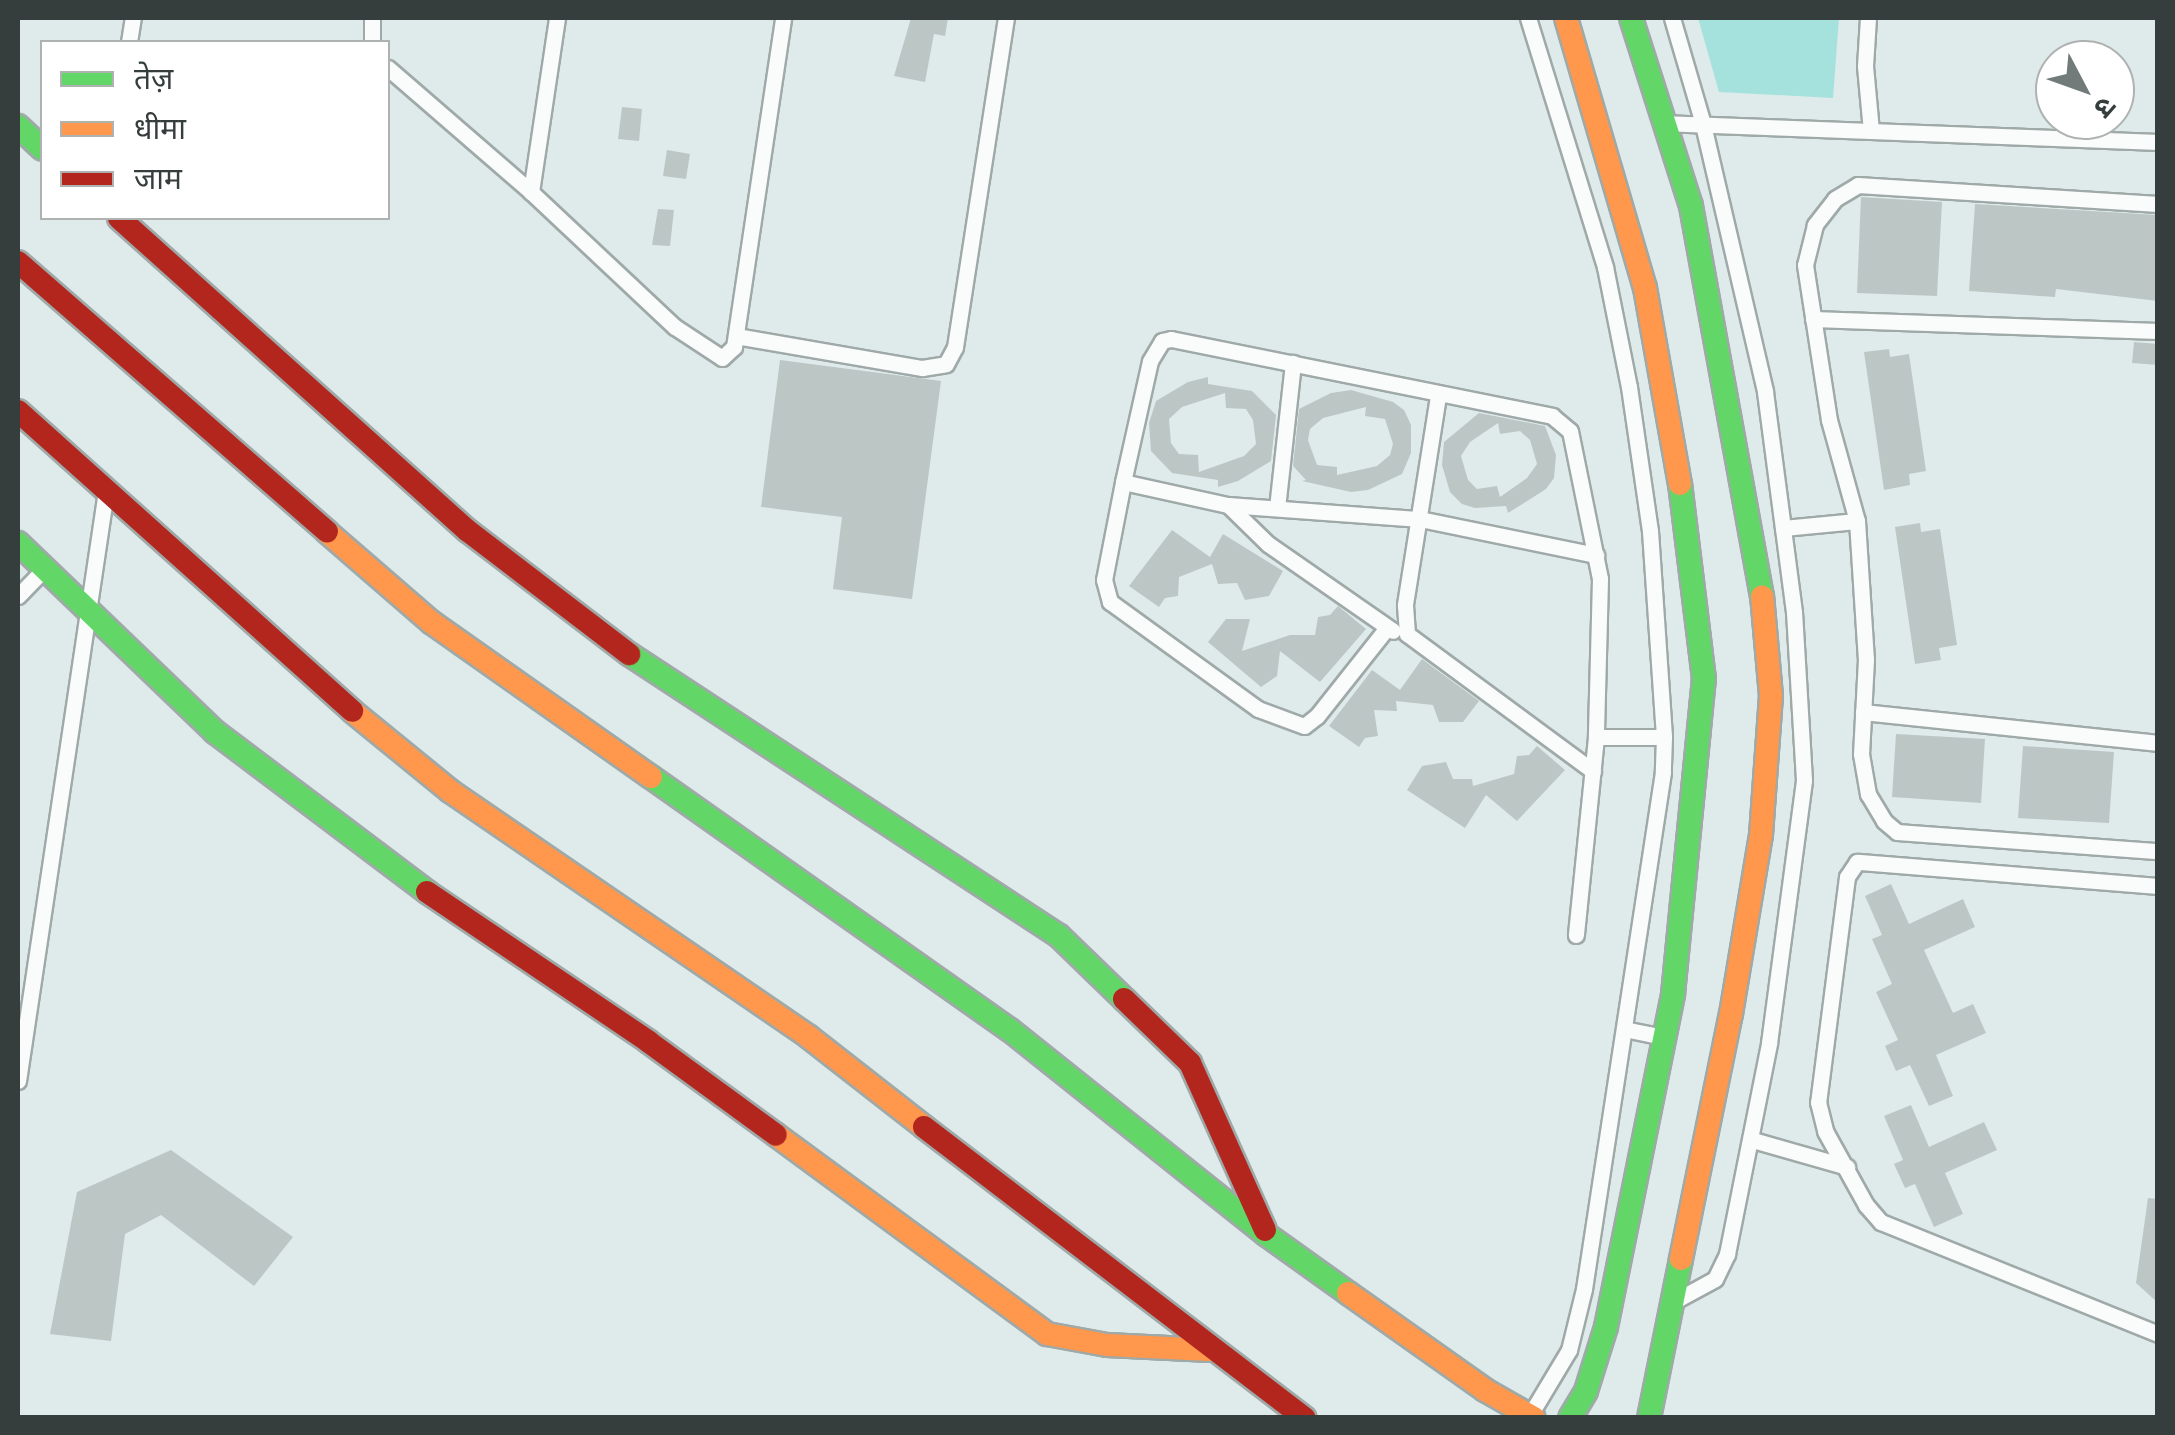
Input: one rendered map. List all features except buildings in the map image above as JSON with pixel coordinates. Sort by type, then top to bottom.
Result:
[{"type":"main road","points":[[1566,18],[1644,288],[1685,509],[1704,680],[1690,850],[1664,1037],[1606,1327],[1586,1391],[1570,1418]]},
{"type":"main road","points":[[1631,18],[1691,206],[1714,314],[1766,621],[1771,696],[1760,835],[1711,1126],[1650,1418]]},
{"type":"main road","points":[[18,126],[40,146]]},
{"type":"main road","points":[[121,220],[468,530],[568,608],[650,669],[1059,936],[1190,1062],[1267,1235]]},
{"type":"main road","points":[[18,262],[431,622],[1010,1030],[1267,1235],[1484,1390],[1532,1416]]},
{"type":"main road","points":[[18,411],[359,717],[450,791],[810,1036],[1210,1350],[1304,1418]]},
{"type":"main road","points":[[18,542],[215,732],[420,888],[648,1042],[1047,1334],[1108,1345],[1210,1350]]},
{"type":"street","points":[[532,192],[558,18]]},
{"type":"street","points":[[390,70],[532,192],[675,327],[714,356],[729,354],[736,336],[783,18]]},
{"type":"street","points":[[736,336],[922,368],[946,364],[954,347],[1006,18]]},
{"type":"street","points":[[1528,18],[1604,267],[1630,386],[1650,531],[1664,738],[1663,772],[1574,1338],[1532,1416]]},
{"type":"street","points":[[1671,1303],[1705,1287],[1723,1268],[1753,1140],[1804,780],[1794,612],[1766,391],[1703,124],[1672,18]]},
{"type":"street","points":[[1868,18],[1866,86],[1871,131]]},
{"type":"street","points":[[1662,123],[2158,142]]},
{"type":"street","points":[[2158,204],[1858,186],[1836,199],[1810,237],[1805,265],[1829,420],[1857,521],[1866,659],[1861,754],[1868,794],[1889,828],[2158,851]]},
{"type":"street","points":[[1813,319],[2158,331]]},
{"type":"street","points":[[1386,629],[1311,722],[1296,725],[1270,716],[1110,602],[1104,580],[1122,482],[1150,360],[1162,342],[1171,339],[1293,363],[1438,396],[1552,416],[1563,423],[1576,445],[1600,579],[1596,737],[1576,935]]},
{"type":"street","points":[[1277,508],[1293,363]]},
{"type":"street","points":[[1406,634],[1405,605],[1438,396]]},
{"type":"street","points":[[1122,482],[1228,505],[1420,519],[1596,555]]},
{"type":"street","points":[[18,1080],[85,609],[106,490]]},
{"type":"street","points":[[1228,505],[1268,544],[1386,629],[1406,634],[1593,770]]},
{"type":"street","points":[[1783,528],[1857,521]]},
{"type":"street","points":[[18,596],[45,568]]},
{"type":"street","points":[[1862,712],[2158,743]]},
{"type":"street","points":[[1596,737],[1664,738]]},
{"type":"street","points":[[2158,886],[1858,862],[1847,877],[1818,1102],[1825,1131],[1866,1206],[1882,1222],[2158,1334]]},
{"type":"street","points":[[1624,1029],[1664,1037]]},
{"type":"street","points":[[1753,1140],[1847,1167]]},
{"type":"shaded area","points":[[1698,18],[1839,18],[1833,98],[1719,92]]},
{"type":"traffic: fast","points":[[1631,18],[1691,206],[1762,596]]},
{"type":"traffic: fast","points":[[18,126],[40,146]]},
{"type":"traffic: fast","points":[[1570,1418],[1586,1391],[1606,1327],[1673,994],[1704,679],[1680,484]]},
{"type":"traffic: fast","points":[[18,543],[215,732],[427,892]]},
{"type":"traffic: fast","points":[[629,654],[1059,936],[1124,999]]},
{"type":"traffic: fast","points":[[651,777],[1010,1030],[1267,1235],[1348,1293]]},
{"type":"traffic: fast","points":[[1649,1418],[1681,1259]]},
{"type":"traffic: slow","points":[[1566,18],[1645,288],[1680,484]]},
{"type":"traffic: slow","points":[[327,532],[431,622],[651,777]]},
{"type":"traffic: slow","points":[[1681,1259],[1731,1014],[1761,835],[1771,696],[1762,596]]},
{"type":"traffic: slow","points":[[352,711],[450,791],[809,1037],[924,1127]]},
{"type":"traffic: slow","points":[[776,1135],[1047,1334],[1107,1345],[1210,1350]]},
{"type":"traffic: slow","points":[[1348,1293],[1485,1390],[1534,1418]]},
{"type":"traffic: jam","points":[[121,220],[468,531],[629,654]]},
{"type":"traffic: jam","points":[[18,262],[327,532]]},
{"type":"traffic: jam","points":[[18,411],[352,711]]},
{"type":"traffic: jam","points":[[427,892],[649,1042],[776,1135]]},
{"type":"traffic: jam","points":[[1124,999],[1190,1063],[1265,1230]]},
{"type":"traffic: jam","points":[[924,1127],[1304,1418]]}]
